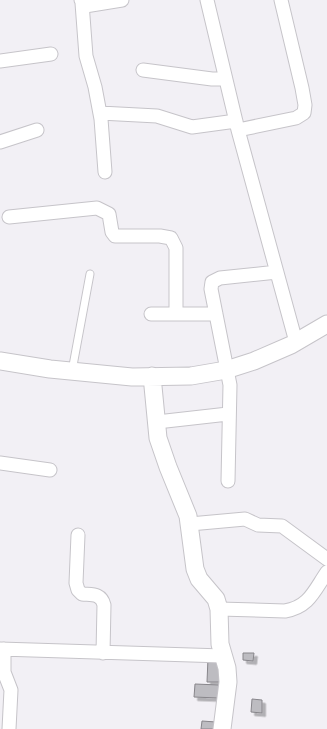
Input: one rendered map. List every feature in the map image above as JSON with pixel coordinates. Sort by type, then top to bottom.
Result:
[{"type":"street","points":[[81,2],[85,6],[118,0]]},
{"type":"street","points":[[207,0],[237,126],[296,342]]},
{"type":"street","points":[[100,113],[157,116],[192,126],[237,126],[296,118],[304,113],[305,105],[302,88],[280,0]]},
{"type":"street","points":[[81,2],[86,56],[100,113],[105,172]]},
{"type":"street","points":[[0,61],[51,54]]},
{"type":"street","points":[[143,70],[212,80],[225,79]]},
{"type":"street","points":[[0,142],[37,130]]},
{"type":"street","points":[[9,217],[98,208],[109,214],[112,232],[115,236],[160,236],[171,238],[176,248],[176,314]]},
{"type":"street","points":[[228,481],[228,414],[231,399],[212,290],[212,282],[215,280],[276,272]]},
{"type":"street","points":[[151,314],[216,314]]},
{"type":"street","points":[[0,361],[72,368],[132,377],[191,376],[226,370],[260,359],[296,342],[327,324]]},
{"type":"street","points":[[152,376],[158,438],[190,524],[195,569],[199,579],[216,599],[220,609],[223,656],[227,668],[228,682],[222,729]]},
{"type":"street","points":[[157,422],[228,414]]},
{"type":"street","points":[[0,463],[50,470]]},
{"type":"street","points":[[190,524],[245,518],[258,525],[282,526],[327,559]]},
{"type":"street","points":[[78,535],[76,583],[78,590],[82,594],[99,596],[103,599],[103,653]]},
{"type":"street","points":[[220,609],[285,611],[295,609],[302,606],[309,598],[327,572]]},
{"type":"street","points":[[9,729],[11,690],[4,672],[2,649],[223,656]]},
{"type":"lane","points":[[72,368],[90,274]]},
{"type":"building","points":[[243,653],[254,653],[253,661],[243,660]]},
{"type":"building","points":[[208,658],[221,658],[220,682],[207,682]]},
{"type":"building","points":[[195,684],[219,685],[218,698],[194,697]]},
{"type":"building","points":[[252,699],[262,700],[262,713],[251,712]]},
{"type":"building","points":[[202,721],[216,722],[215,729],[201,729]]}]
